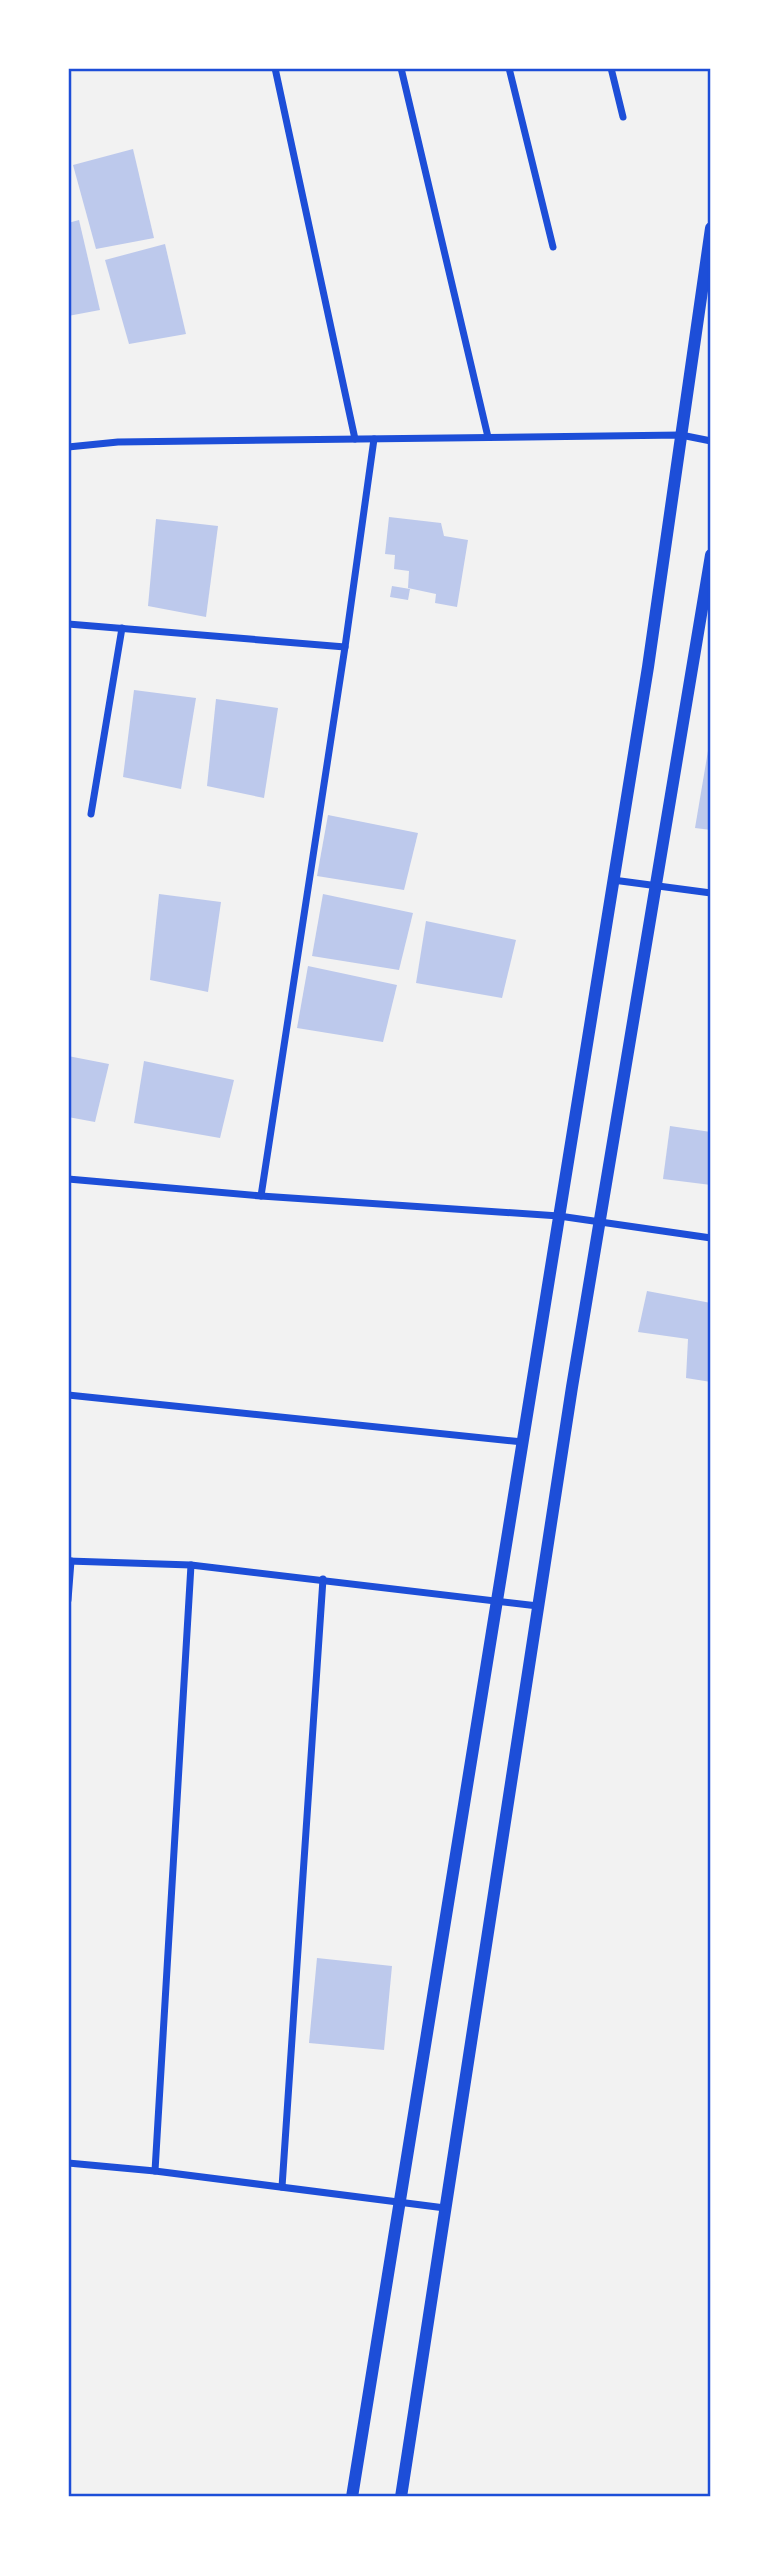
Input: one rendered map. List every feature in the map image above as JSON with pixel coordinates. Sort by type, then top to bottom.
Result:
[{"type":"street","points":[[275,68],[355,439]]},
{"type":"street","points":[[401,68],[488,437]]},
{"type":"street","points":[[509,68],[553,247]]},
{"type":"street","points":[[611,68],[623,117]]},
{"type":"street","points":[[352,2497],[648,667],[711,228]]},
{"type":"street","points":[[68,447],[118,442],[681,435],[711,441]]},
{"type":"street","points":[[261,1196],[374,439]]},
{"type":"street","points":[[401,2497],[572,1387],[711,555]]},
{"type":"street","points":[[68,624],[345,647]]},
{"type":"street","points":[[92,814],[122,628]]},
{"type":"street","points":[[613,880],[711,893]]},
{"type":"street","points":[[68,1179],[261,1196],[559,1216],[711,1238]]},
{"type":"street","points":[[68,1395],[524,1442]]},
{"type":"street","points":[[68,1600],[70,1561],[191,1565],[538,1606]]},
{"type":"street","points":[[155,2171],[191,1565]]},
{"type":"street","points":[[282,2188],[323,1579]]},
{"type":"street","points":[[68,2163],[155,2171],[446,2208]]},
{"type":"building","points":[[133,149],[154,238],[96,249],[73,165]]},
{"type":"building","points":[[79,220],[100,310],[68,316],[68,223]]},
{"type":"building","points":[[165,244],[186,334],[129,344],[105,260]]},
{"type":"building","points":[[389,517],[441,523],[444,536],[468,540],[457,607],[435,603],[436,594],[408,588],[409,571],[394,569],[395,555],[385,554]]},
{"type":"building","points":[[156,519],[218,526],[206,617],[148,606]]},
{"type":"building","points":[[392,586],[410,589],[408,600],[390,597]]},
{"type":"building","points":[[134,690],[196,698],[181,789],[123,777]]},
{"type":"building","points":[[216,699],[278,708],[264,798],[207,786]]},
{"type":"building","points":[[711,745],[711,830],[695,828]]},
{"type":"building","points":[[328,815],[418,833],[404,890],[317,876]]},
{"type":"building","points":[[159,894],[221,902],[208,992],[150,980]]},
{"type":"building","points":[[323,894],[413,913],[399,970],[312,956]]},
{"type":"building","points":[[426,921],[516,940],[502,998],[416,983]]},
{"type":"building","points":[[308,966],[397,985],[383,1042],[297,1028]]},
{"type":"building","points":[[68,1056],[109,1064],[95,1122],[68,1117]]},
{"type":"building","points":[[144,1061],[234,1080],[220,1138],[134,1123]]},
{"type":"building","points":[[670,1126],[711,1132],[711,1185],[663,1179]]},
{"type":"building","points":[[647,1291],[711,1303],[711,1382],[686,1378],[688,1339],[638,1332]]},
{"type":"building","points":[[317,1958],[392,1966],[384,2050],[309,2043]]}]
